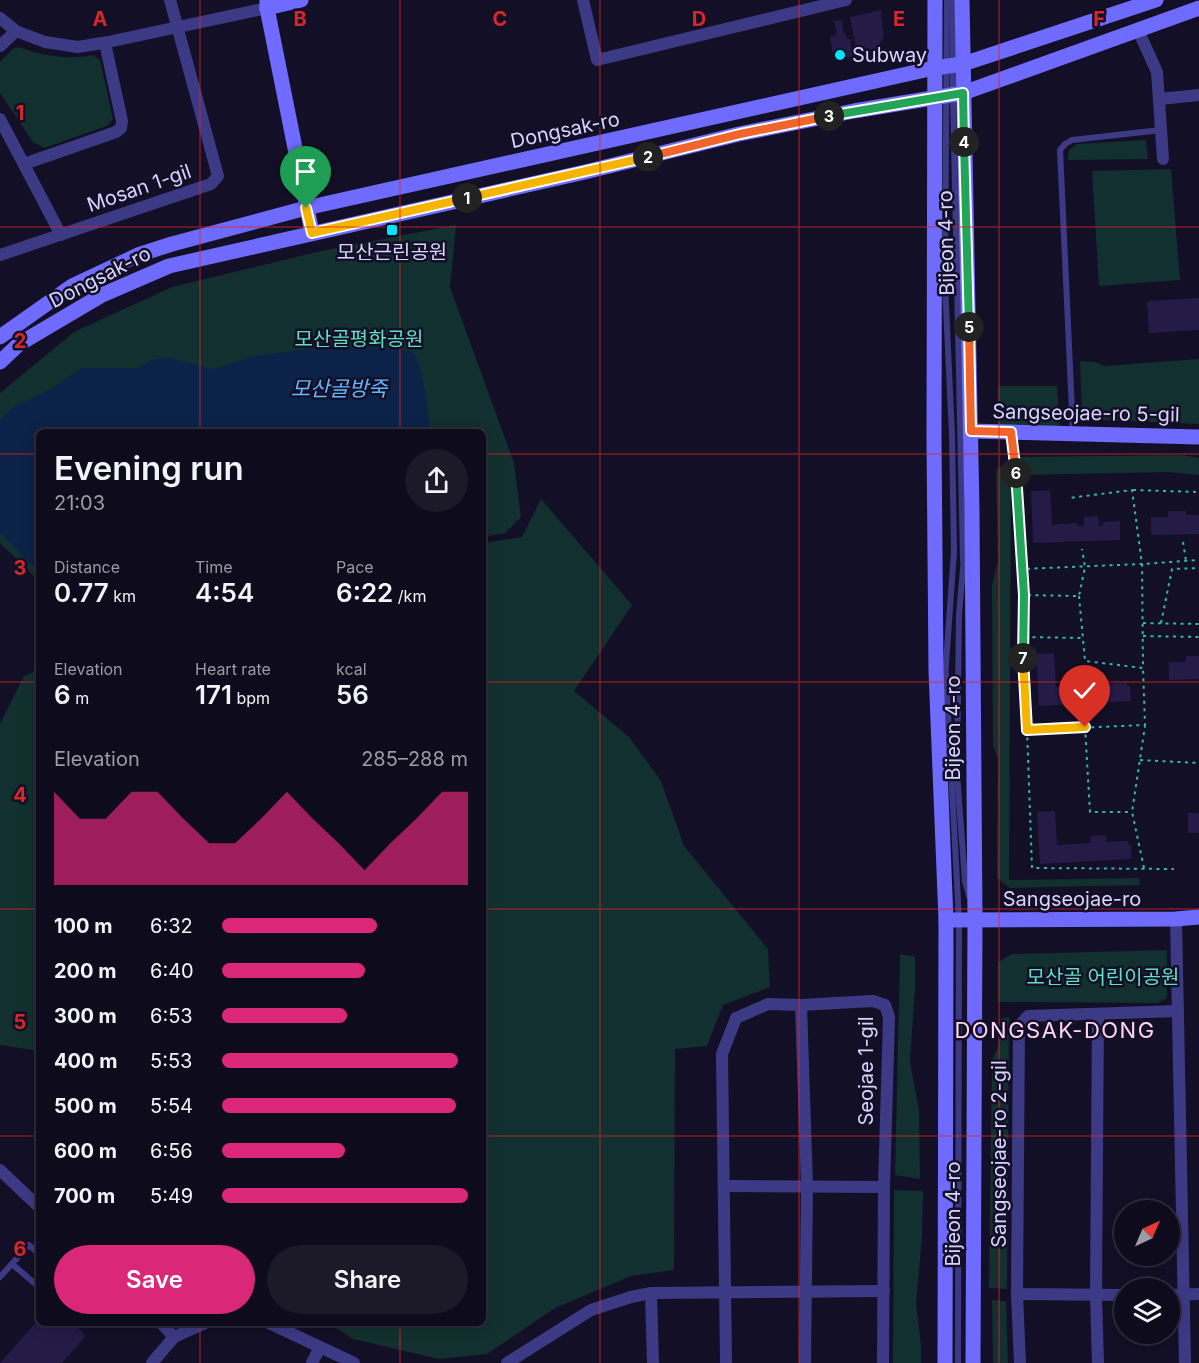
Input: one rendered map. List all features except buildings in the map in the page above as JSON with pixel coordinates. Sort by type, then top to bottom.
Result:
[{"type":"main road","points":[[301,0],[265,3],[312,233]]},
{"type":"main road","points":[[935,0],[949,66],[949,96]]},
{"type":"main road","points":[[949,96],[949,66],[962,0]]},
{"type":"main road","name":"Dongsak-ro","points":[[0,337],[72,286],[138,255],[172,244],[306,208],[949,66],[1156,0]]},
{"type":"main road","name":"Dongsak-ro","points":[[0,362],[19,344],[102,295],[169,266],[585,172],[740,134],[854,111],[949,96],[1199,8]]},
{"type":"main road","name":"Bijeon 4-ro","points":[[949,96],[936,242],[934,437],[936,671],[938,710],[962,920],[974,1363]]},
{"type":"main road","name":"Bijeon 4-ro","points":[[945,1363],[962,920],[972,512],[971,431],[949,96]]},
{"type":"main road","name":"Sangseojae-ro 5-gil","points":[[971,431],[1199,437]]},
{"type":"main road","name":"Sangseojae-ro","points":[[962,920],[1176,920],[1199,917]]},
{"type":"street","name":"Mosan 1-gil","points":[[0,255],[211,184],[218,176],[170,0]]},
{"type":"street","points":[[583,0],[597,60],[846,0]]},
{"type":"street","points":[[0,18],[16,32],[45,42],[78,46],[105,43],[265,3]]},
{"type":"street","points":[[1138,30],[1157,72],[1163,159]]},
{"type":"street","points":[[0,46],[16,32]]},
{"type":"street","points":[[24,164],[116,132],[121,128],[122,121],[105,43]]},
{"type":"street","points":[[1160,99],[1199,95]]},
{"type":"street","points":[[0,119],[61,235]]},
{"type":"street","points":[[1176,920],[1178,1011],[1176,1278]]},
{"type":"street","name":"Seojae 1-gil","points":[[801,1005],[873,1001],[885,1005],[888,1011],[884,1187],[884,1363]]},
{"type":"street","points":[[726,1363],[722,1054],[736,1018],[768,1004],[801,1005],[807,1186],[805,1363]]},
{"type":"street","name":"Sangseojae-ro 2-gil","points":[[1020,1363],[1017,1294],[1019,1026],[1028,1016],[1178,1011]]},
{"type":"street","points":[[1098,1014],[1096,1295],[1098,1363]]},
{"type":"street","points":[[0,1170],[36,1204]]},
{"type":"street","points":[[724,1186],[884,1187]]},
{"type":"street","points":[[507,1363],[591,1310],[651,1293],[884,1291]]},
{"type":"street","points":[[651,1293],[653,1363]]},
{"type":"street","points":[[1017,1294],[1114,1295]]},
{"type":"street","points":[[1180,1295],[1199,1294]]},
{"type":"street","points":[[1180,1325],[1185,1363]]},
{"type":"street","points":[[163,1326],[174,1337]]},
{"type":"street","points":[[152,1363],[174,1337],[198,1326]]},
{"type":"street","points":[[275,1326],[354,1363]]},
{"type":"street","points":[[312,1363],[320,1347]]},
{"type":"lane","points":[[946,0],[949,66]]},
{"type":"lane","points":[[949,66],[953,0]]},
{"type":"lane","points":[[938,710],[945,675],[954,551],[952,435],[945,285],[949,96]]},
{"type":"lane","points":[[949,96],[963,560],[959,615],[957,774],[965,881],[968,893],[962,920],[958,1363]]},
{"type":"lane","points":[[1073,433],[1060,150],[1072,140],[1161,130]]},
{"type":"lane","points":[[936,242],[945,285]]},
{"type":"lane","points":[[963,560],[972,512]]},
{"type":"lane","points":[[945,675],[969,1036],[967,1363]]},
{"type":"lane","points":[[0,1277],[29,1245],[36,1251]]},
{"type":"lane","points":[[12,1264],[36,1284]]},
{"type":"path","points":[[1011,432],[1019,497],[1024,595],[1022,637],[1032,868],[1174,869]]},
{"type":"path","points":[[1069,498],[1132,490],[1199,492]]},
{"type":"path","points":[[1132,490],[1142,564],[1145,725],[1132,812],[1144,868]]},
{"type":"path","points":[[1183,542],[1186,561]]},
{"type":"path","points":[[1082,549],[1084,567],[1079,596],[1085,661],[1143,668]]},
{"type":"path","points":[[1022,570],[1199,560]]},
{"type":"path","points":[[1161,623],[1172,569],[1199,568]]},
{"type":"path","points":[[1024,595],[1079,596]]},
{"type":"path","points":[[1143,623],[1199,624]]},
{"type":"path","points":[[1143,636],[1199,637]]},
{"type":"path","points":[[1022,637],[1083,639]]},
{"type":"path","points":[[1027,730],[1145,725]]},
{"type":"path","points":[[1085,727],[1090,812],[1132,812]]},
{"type":"path","points":[[1140,760],[1199,763]]},
{"type":"green space","points":[[19,47],[55,56],[93,55],[100,60],[113,119],[107,126],[44,148],[33,142],[0,93],[0,62],[14,48]]},
{"type":"green space","points":[[1146,140],[1148,159],[1068,160],[1069,150],[1077,144]]},
{"type":"green space","points":[[1171,169],[1180,280],[1099,286],[1092,171]]},
{"type":"green space","name":"모산골평화공원","points":[[456,225],[450,287],[514,463],[521,517],[505,533],[486,536],[486,429],[36,429],[36,578],[0,543],[0,393],[74,332],[172,287],[321,251]]},
{"type":"green space","points":[[1199,359],[1199,424],[1082,419],[1080,361],[1095,362],[1104,366]]},
{"type":"green space","points":[[998,386],[1057,386],[1060,429],[998,429]]},
{"type":"green space","points":[[1182,455],[1199,458],[1199,475],[1168,472],[1021,475],[1020,457]]},
{"type":"green space","points":[[1008,461],[1011,477],[1009,880],[1139,878],[1140,885],[1010,888],[997,878],[998,759],[993,745],[992,585],[998,561],[996,470]]},
{"type":"green space","points":[[541,499],[632,605],[574,691],[629,737],[661,781],[684,846],[768,949],[770,987],[723,1005],[707,1046],[675,1049],[674,1270],[631,1276],[555,1308],[487,1354],[439,1359],[353,1339],[333,1326],[486,1326],[486,543],[522,537]]},
{"type":"green space","points":[[36,670],[36,1051],[0,1045],[0,724],[24,676]]},
{"type":"green space","name":"모산골 어린이공원","points":[[1167,950],[1167,998],[1158,1003],[998,1002],[998,962],[1012,954]]},
{"type":"green space","points":[[900,954],[915,957],[910,1062],[919,1111],[920,1179],[895,1175]]},
{"type":"green space","points":[[1009,1017],[1007,1289],[989,1288],[992,1059],[999,1046],[999,1019]]},
{"type":"green space","points":[[894,1190],[923,1191],[916,1304],[921,1363],[893,1363]]},
{"type":"green space","points":[[992,1300],[1006,1301],[1008,1363],[993,1363]]},
{"type":"water","name":"모산골방죽","points":[[331,346],[394,349],[397,347],[407,350],[415,355],[418,361],[427,404],[429,429],[36,429],[36,569],[0,533],[0,420],[15,406],[51,389],[82,368],[137,368],[155,359],[170,358],[213,369],[255,356]]},
{"type":"place","name":"Subway","points":[[840,55]]},
{"type":"place","name":"모산근린공원","points":[[392,230]]},
{"type":"district","name":"DONGSAK-DONG","points":[[1055,1030]]},
{"type":"route","points":[[306,208],[312,233],[585,172],[740,134],[854,111],[963,93],[971,431],[1011,432],[1019,497],[1024,595],[1022,637],[1027,730],[1085,727]]}]
